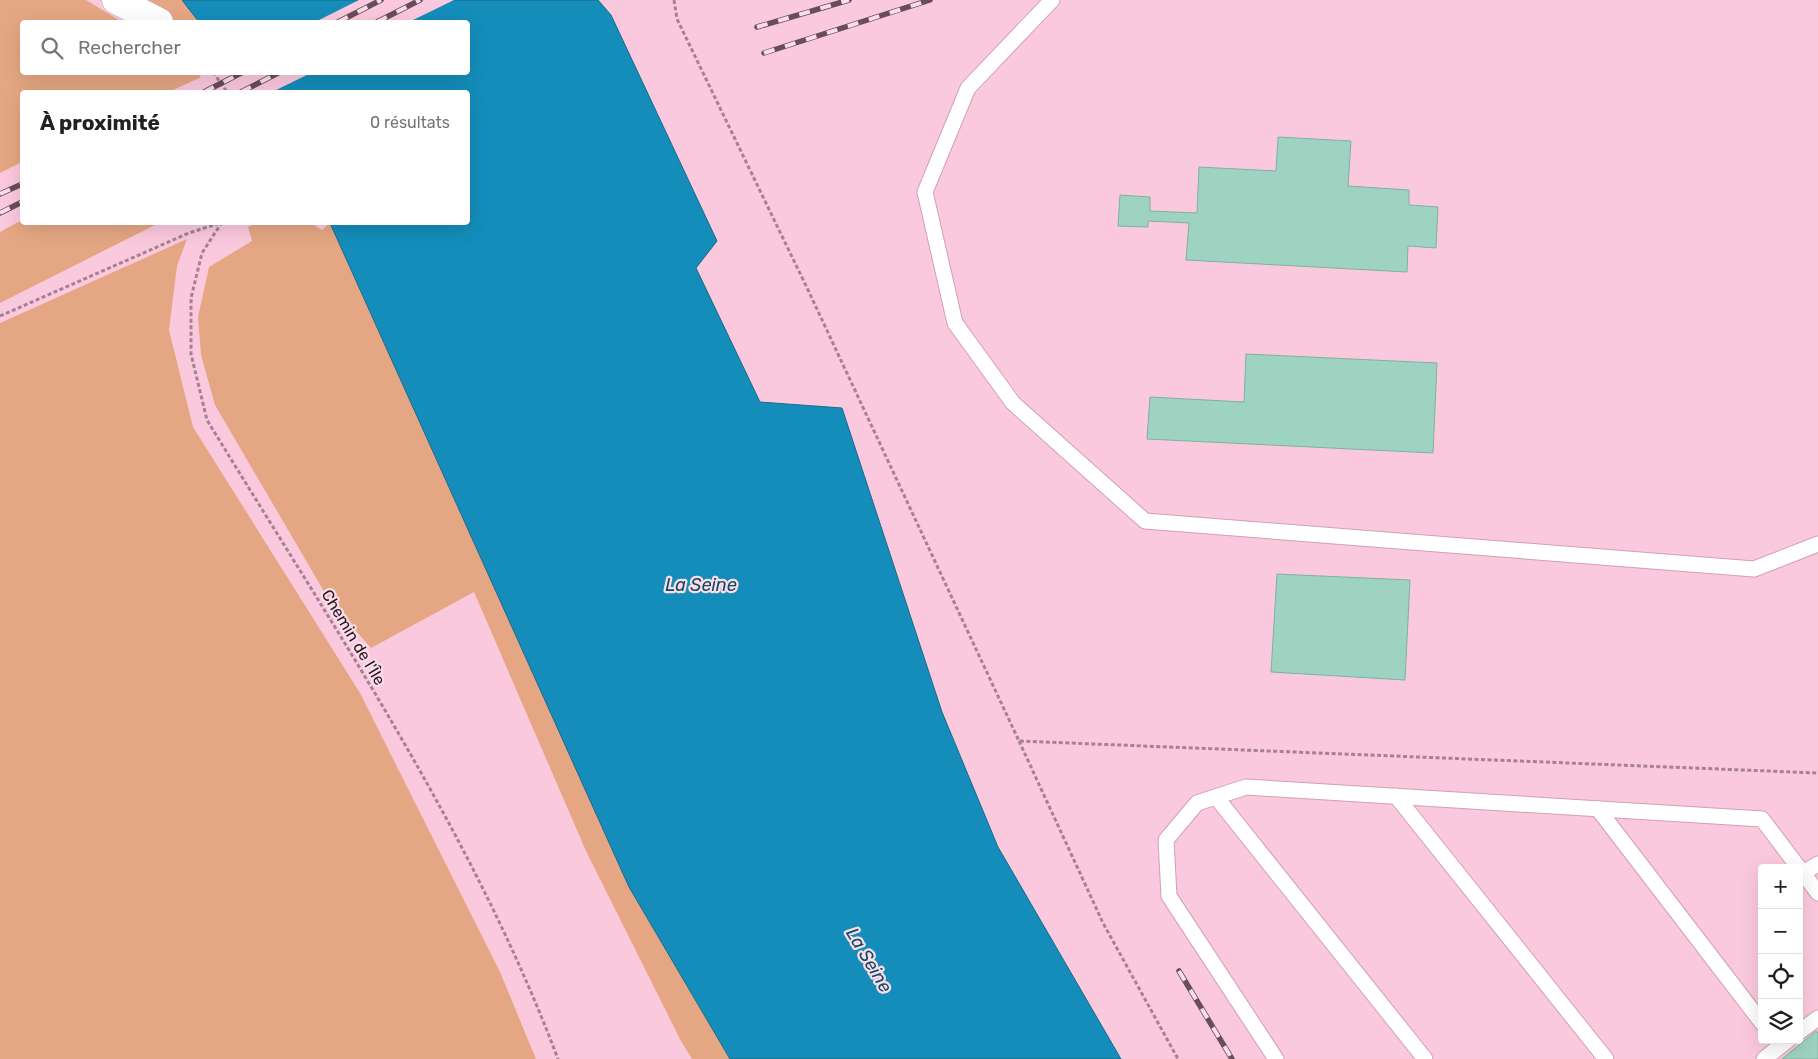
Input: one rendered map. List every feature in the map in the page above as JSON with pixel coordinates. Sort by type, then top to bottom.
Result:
[{"type":"street","points":[[116,0],[155,20]]},
{"type":"lane","points":[[1052,0],[968,88],[925,192],[955,323],[1013,403],[1145,521],[1754,569],[1818,544]]},
{"type":"lane","points":[[1276,1059],[1169,896],[1166,840],[1197,803],[1246,787],[1762,819],[1796,864]]},
{"type":"lane","points":[[1396,796],[1606,1059]]},
{"type":"lane","points":[[1216,797],[1425,1059]]},
{"type":"lane","points":[[1598,809],[1758,1018]]},
{"type":"lane","points":[[1803,869],[1818,864]]},
{"type":"lane","points":[[1803,874],[1818,893]]},
{"type":"lane","points":[[1803,1029],[1818,1018]]},
{"type":"lane","points":[[1764,1059],[1779,1044]]},
{"type":"path","points":[[674,0],[677,19],[809,292],[1103,923],[1178,1059]]},
{"type":"path","points":[[215,75],[226,90]]},
{"type":"path","points":[[0,316],[189,233],[215,225]]},
{"type":"path","name":"Chemin de l'Île","points":[[221,225],[202,253],[191,298],[191,354],[207,420],[427,780],[481,883],[542,1017],[558,1059]]},
{"type":"path","points":[[1019,741],[1818,773]]},
{"type":"shaded area","points":[[0,0],[86,0],[119,20],[20,20],[20,75],[199,75],[201,77],[173,90],[20,90],[20,163],[0,173]]},
{"type":"shaded area","points":[[135,0],[182,0],[197,20],[172,20]]},
{"type":"shaded area","points":[[20,221],[20,225],[155,225],[0,303],[0,232]]},
{"type":"shaded area","points":[[252,225],[314,225],[322,230],[328,225],[331,225],[629,887],[730,1059],[692,1059],[681,1041],[586,851],[474,592],[371,648],[329,600],[215,405],[201,355],[198,317],[209,267],[252,241],[248,227]]},
{"type":"shaded area","points":[[187,239],[177,266],[169,330],[193,427],[360,693],[500,972],[536,1059],[0,1059],[0,323]]},
{"type":"water","name":"La Seine","points":[[182,0],[598,0],[611,15],[717,241],[696,268],[760,402],[842,408],[942,712],[998,847],[1121,1059],[730,1059],[629,887],[331,225],[470,225],[470,90],[253,90],[241,75],[470,75],[470,20],[197,20]]},
{"type":"pier","points":[[359,0],[454,0],[413,20],[319,20]]},
{"type":"pier","points":[[239,75],[307,75],[276,90],[250,90]]},
{"type":"building","points":[[1278,137],[1351,141],[1348,186],[1409,190],[1409,205],[1438,207],[1436,248],[1408,246],[1407,272],[1186,260],[1189,223],[1148,221],[1148,227],[1118,226],[1120,195],[1150,197],[1150,211],[1197,213],[1199,167],[1276,171]]},
{"type":"building","points":[[1246,354],[1437,363],[1433,453],[1147,439],[1150,397],[1244,402]]},
{"type":"building","points":[[1277,574],[1410,580],[1405,680],[1271,672]]},
{"type":"building","points":[[1816,1031],[1818,1033],[1818,1059],[1782,1059],[1800,1044],[1803,1044],[1803,1042]]},
{"type":"railway","points":[[342,20],[381,0]]},
{"type":"railway","points":[[381,20],[420,0]]},
{"type":"railway","points":[[757,27],[849,0]]},
{"type":"railway","points":[[764,53],[930,0]]},
{"type":"railway","points":[[208,90],[237,75]]},
{"type":"railway","points":[[245,90],[274,75]]},
{"type":"railway","points":[[0,194],[20,185]]},
{"type":"railway","points":[[0,213],[20,203]]},
{"type":"railway","points":[[1179,971],[1232,1059]]}]
